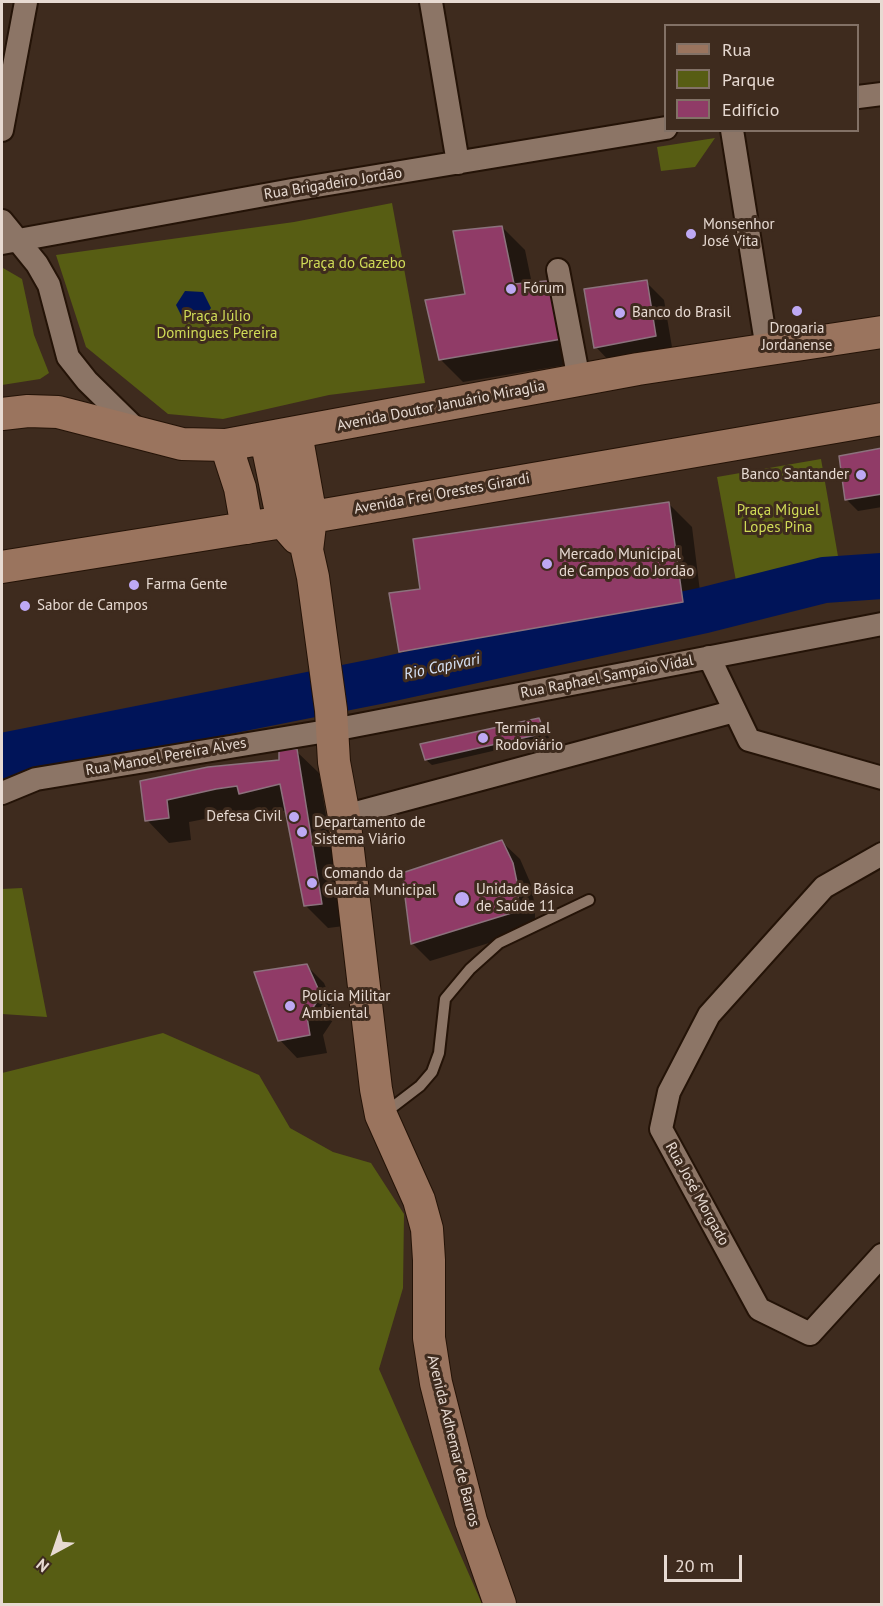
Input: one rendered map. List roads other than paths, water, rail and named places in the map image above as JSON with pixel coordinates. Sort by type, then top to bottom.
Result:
[{"type":"main road","name":"Avenida Doutor Januário Miraglia","points":[[2,414],[27,411],[58,412],[182,444],[226,445],[579,380],[882,332]]},
{"type":"main road","name":"Avenida Frei Orestes Girardi","points":[[2,567],[247,528],[882,419]]},
{"type":"main road","points":[[296,433],[297,519]]},
{"type":"main road","points":[[266,439],[297,519]]},
{"type":"main road","points":[[226,445],[240,488],[247,528]]},
{"type":"main road","name":"Avenida Adhemar de Barros","points":[[297,519],[307,550],[325,666],[332,720],[334,762],[344,816],[376,1089],[381,1115],[419,1200],[427,1229],[429,1338],[436,1383],[471,1521],[500,1605]]},
{"type":"street","points":[[2,130],[27,2]]},
{"type":"street","points":[[431,2],[458,163]]},
{"type":"street","points":[[859,97],[882,94]]},
{"type":"street","name":"Rua Brigadeiro Jordão","points":[[10,241],[292,190],[664,128]]},
{"type":"street","points":[[732,132],[767,349]]},
{"type":"street","points":[[2,221],[10,241],[37,264],[49,285],[68,357],[87,381],[142,435]]},
{"type":"street","points":[[558,270],[579,380]]},
{"type":"street","name":"Rua Raphael Sampaio Vidal","points":[[332,720],[709,657],[882,624]]},
{"type":"street","points":[[709,657],[749,740],[882,778]]},
{"type":"street","points":[[344,816],[735,711]]},
{"type":"street","name":"Rua Manoel Pereira Alves","points":[[2,793],[36,779],[332,720]]},
{"type":"street","name":"Rua José Morgado","points":[[882,854],[824,887],[709,1015],[669,1092],[661,1129],[759,1309],[810,1334],[882,1255]]},
{"type":"lane","points":[[381,1115],[420,1086],[432,1072],[439,1053],[445,999],[470,969],[499,943],[589,900]]},
{"type":"waterway","name":"Rio Capivari","points":[[2,756],[379,681],[705,610],[824,580],[882,576]]},
{"type":"place","name":"Monsenhor José Vita","points":[[691,234]]},
{"type":"place","name":"Fórum","points":[[511,289]]},
{"type":"place","name":"Drogaria Jordanense","points":[[797,311]]},
{"type":"place","name":"Banco do Brasil","points":[[620,313]]},
{"type":"place","name":"Banco Santander","points":[[861,475]]},
{"type":"place","name":"Mercado Municipal de Campos do Jordão","points":[[547,564]]},
{"type":"place","name":"Farma Gente","points":[[134,585]]},
{"type":"place","name":"Sabor de Campos","points":[[25,606]]},
{"type":"place","name":"Terminal Rodoviário","points":[[483,738]]},
{"type":"place","name":"Defesa Civil","points":[[294,817]]},
{"type":"place","name":"Departamento de Sistema Viário","points":[[302,832]]},
{"type":"place","name":"Comando da Guarda Municipal","points":[[312,883]]},
{"type":"place","name":"Unidade Básica de Saúde 11","points":[[462,899]]},
{"type":"place","name":"Polícia Militar Ambiental","points":[[290,1006]]},
{"type":"park label","name":"Praça do Gazebo","points":[[353,264]]},
{"type":"park label","name":"Praça Júlio Domingues Pereira","points":[[217,326]]},
{"type":"park label","name":"Praça Miguel Lopes Pina","points":[[778,520]]}]
